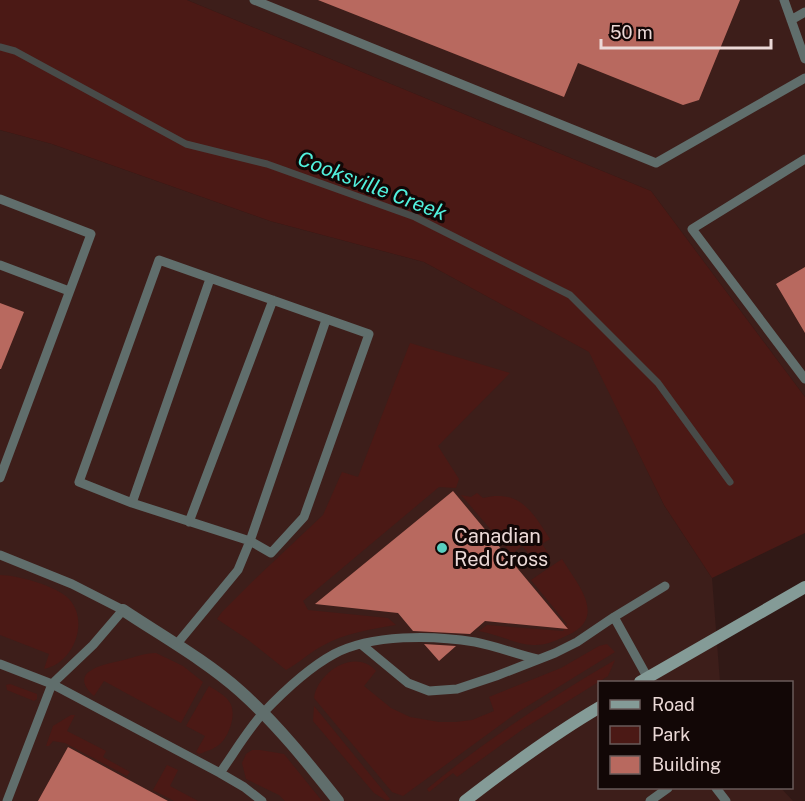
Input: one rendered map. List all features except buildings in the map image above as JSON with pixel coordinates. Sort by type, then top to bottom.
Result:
[{"type":"street","points":[[645,681],[805,587]]},
{"type":"street","points":[[123,610],[239,690],[263,713],[338,801]]},
{"type":"street","points":[[465,801],[563,729],[598,708]]},
{"type":"lane","points":[[254,0],[656,163],[805,78]]},
{"type":"lane","points":[[784,0],[805,59]]},
{"type":"lane","points":[[790,20],[805,12]]},
{"type":"lane","points":[[805,159],[692,229],[805,379]]},
{"type":"lane","points":[[0,199],[90,234],[0,478]]},
{"type":"lane","points":[[159,260],[273,300],[369,334],[304,517],[271,553],[250,540],[132,503],[79,483],[159,260]]},
{"type":"lane","points":[[0,265],[69,291]]},
{"type":"lane","points":[[132,503],[210,279]]},
{"type":"lane","points":[[189,522],[273,300]]},
{"type":"lane","points":[[176,645],[238,570],[326,320]]},
{"type":"lane","points":[[0,555],[72,585],[123,610],[93,645],[52,684],[7,801]]},
{"type":"lane","points":[[362,645],[408,683],[429,691],[457,689],[496,676],[577,642],[664,586]]},
{"type":"lane","points":[[614,617],[645,681]]},
{"type":"lane","points":[[220,773],[263,713],[305,675],[335,654],[362,645],[405,638],[439,638],[476,643],[537,659]]},
{"type":"lane","points":[[0,664],[52,684],[220,773],[262,801]]},
{"type":"lane","points":[[650,801],[667,789]]},
{"type":"lane","points":[[717,789],[726,801]]},
{"type":"shaded area","points":[[187,0],[805,0],[805,397],[651,191]]},
{"type":"shaded area","points":[[0,130],[52,144],[270,221],[424,262],[590,352],[664,505],[712,578],[720,681],[598,681],[598,789],[782,789],[793,801],[0,801]]},
{"type":"green space","points":[[0,0],[187,0],[651,191],[805,397],[805,533],[712,578],[664,505],[589,352],[424,262],[270,221],[52,144],[0,130]]},
{"type":"green space","points":[[410,343],[510,373],[438,446],[459,479],[456,488],[439,487],[303,601],[308,610],[388,618],[396,625],[340,638],[317,649],[286,670],[217,619],[252,582],[323,515],[342,472],[358,477]]},
{"type":"green space","points":[[477,493],[483,498],[495,496],[515,500],[530,511],[550,539],[542,544],[550,556],[537,563],[522,546],[512,554],[461,495],[471,497]]},
{"type":"green space","points":[[562,559],[586,600],[588,610],[586,619],[580,628],[560,639],[537,645],[520,643],[479,631],[487,625],[563,631],[567,624],[531,580]]},
{"type":"green space","points":[[0,575],[26,579],[56,590],[69,599],[75,608],[78,630],[75,641],[70,651],[54,666],[44,669],[49,654],[0,635]]},
{"type":"green space","points":[[607,644],[615,652],[518,712],[403,796],[392,792],[314,698],[317,688],[330,672],[349,662],[358,662],[368,664],[376,671],[364,686],[391,708],[410,717],[439,722],[472,720],[494,711],[489,697],[561,668],[599,646]]},
{"type":"green space","points":[[156,653],[183,666],[203,682],[181,723],[104,681],[94,696],[86,687],[84,680],[91,670],[144,654]]},
{"type":"green space","points":[[615,660],[608,676],[523,729],[457,777],[453,773],[429,792],[427,789],[449,771],[566,690]]},
{"type":"green space","points":[[10,684],[37,694],[37,699],[34,701],[7,690],[6,685]]},
{"type":"green space","points":[[209,686],[228,700],[233,716],[230,728],[221,743],[199,754],[196,752],[205,736],[186,726]]},
{"type":"green space","points":[[314,706],[390,799],[387,801],[374,793],[313,721]]},
{"type":"green space","points":[[75,715],[67,731],[106,751],[103,757],[130,772],[127,776],[65,743],[53,741],[46,746],[53,726]]},
{"type":"green space","points":[[252,750],[284,754],[322,801],[285,801],[279,795],[246,779],[242,763],[246,754]]},
{"type":"green space","points":[[167,765],[178,770],[170,786],[198,801],[174,801],[153,790]]},
{"type":"waterway","name":"Cooksville Creek","points":[[0,47],[15,51],[186,144],[267,164],[415,217],[570,295],[658,383],[730,482]]},
{"type":"place","name":"Canadian Red Cross","points":[[442,548]]}]
